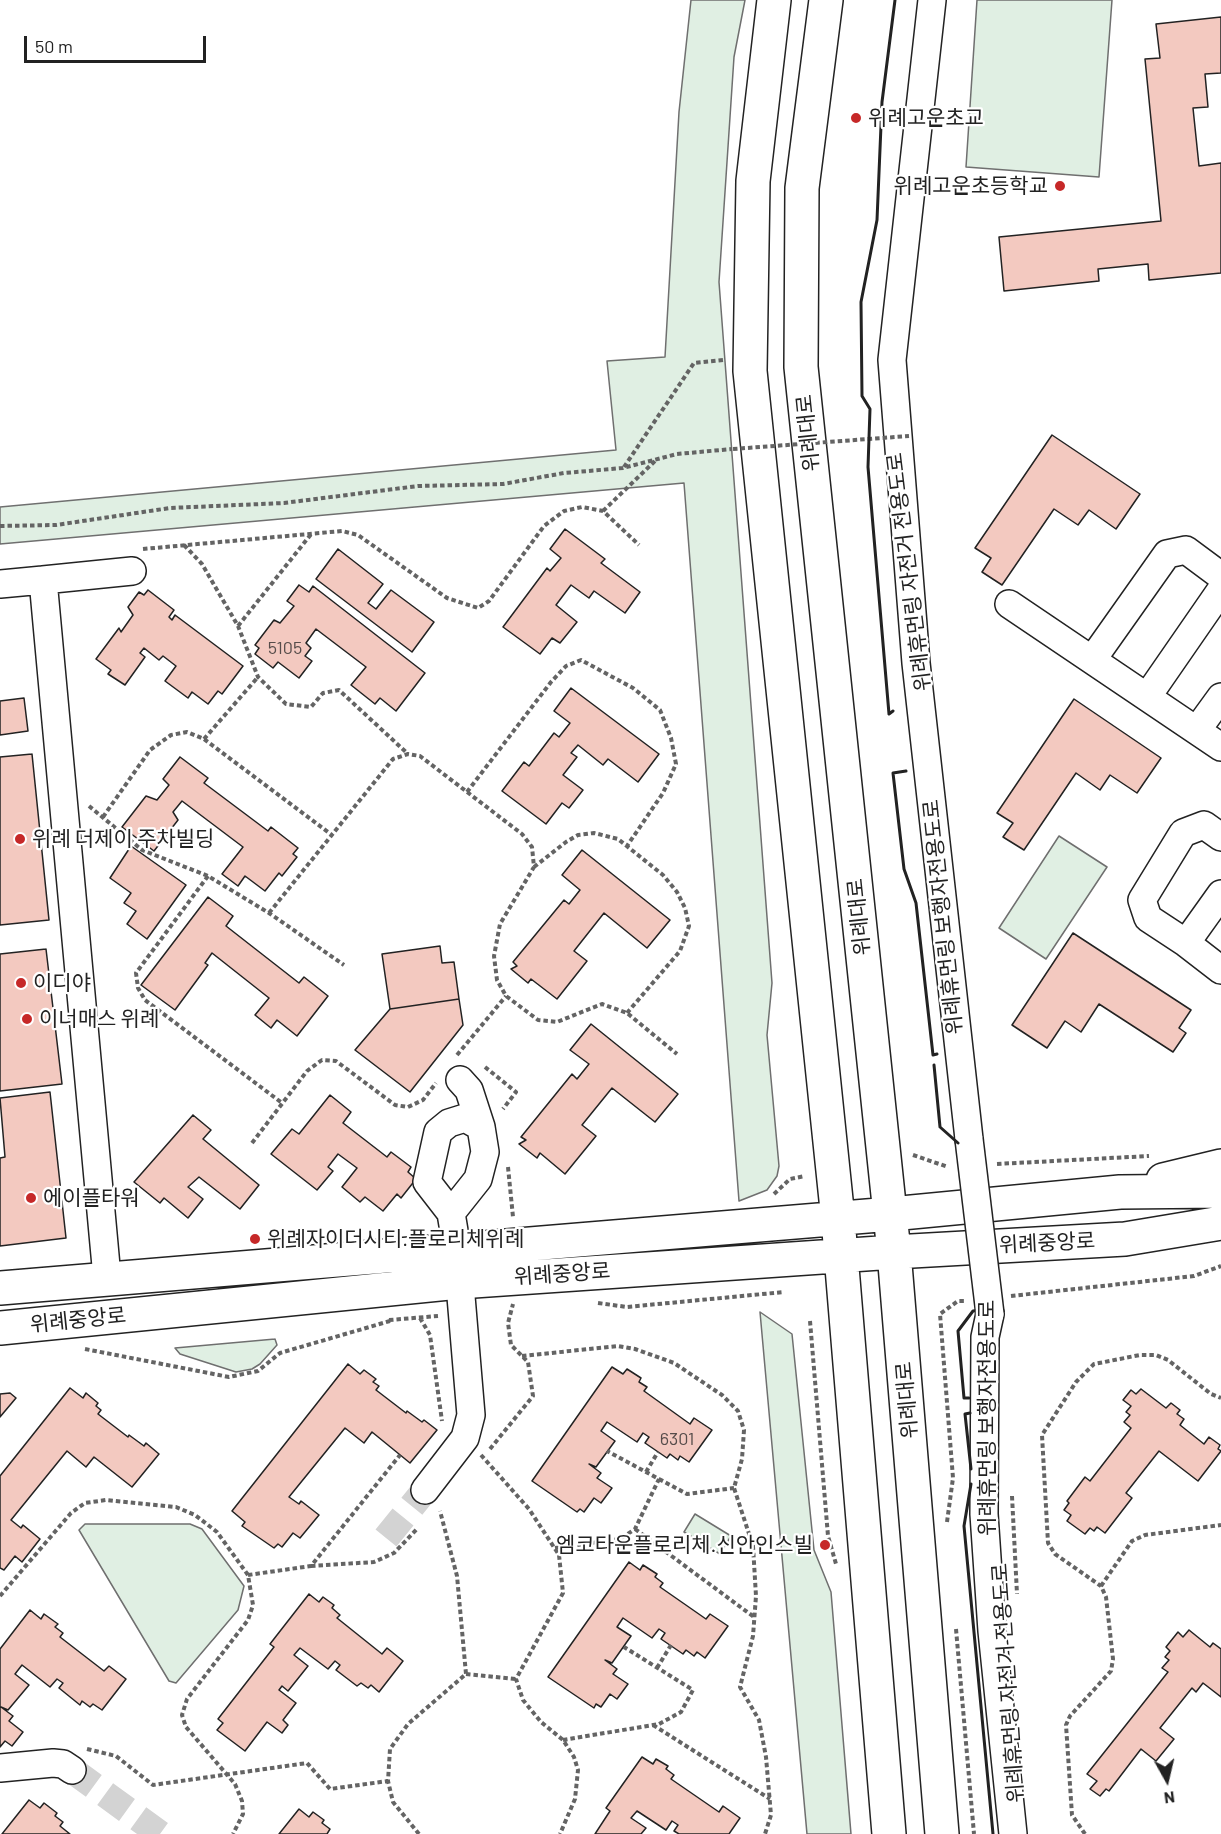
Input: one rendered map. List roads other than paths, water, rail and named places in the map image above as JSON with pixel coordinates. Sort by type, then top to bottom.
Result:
[{"type":"main road","points":[[774,0],[753,182],[750,372],[838,1218],[889,1834]]},
{"type":"main road","name":"위례대로","points":[[826,0],[802,188],[801,367],[891,1214],[942,1834]]},
{"type":"main road","name":"위례중앙로","points":[[1120,1192],[1221,1166]]},
{"type":"main road","name":"위례중앙로","points":[[0,1288],[107,1277],[891,1214],[1120,1192],[1221,1191]]},
{"type":"main road","name":"위례중앙로","points":[[0,1328],[459,1281],[1125,1239],[1221,1223]]},
{"type":"main road","name":"위례중앙로","points":[[1125,1239],[1221,1245]]},
{"type":"street","name":"위례휴먼링 보행자전용도로","points":[[932,0],[892,360],[906,436],[916,663],[988,1303],[985,1337],[984,1514],[992,1630],[1013,1834]]},
{"type":"street","points":[[1092,660],[1167,554],[1186,550],[1221,576]]},
{"type":"street","points":[[0,584],[43,580],[136,560]]},
{"type":"street","points":[[43,580],[107,1277]]},
{"type":"street","points":[[1147,697],[1221,590]]},
{"type":"street","points":[[1009,604],[1221,747]]},
{"type":"street","points":[[1197,730],[1221,697]]},
{"type":"street","points":[[1221,837],[1204,825],[1183,833],[1142,900],[1148,918],[1221,970]]},
{"type":"street","points":[[1186,944],[1221,894]]},
{"type":"street","points":[[443,1128],[460,1080],[469,1090],[482,1127],[485,1152],[478,1179],[451,1213]]},
{"type":"street","points":[[432,1500],[465,1438],[471,1414],[457,1249],[451,1213],[427,1182],[438,1132],[465,1118],[482,1127]]},
{"type":"street","points":[[0,1768],[63,1764],[78,1759]]},
{"type":"tunnel","points":[[386,1538],[425,1490]]},
{"type":"tunnel","points":[[72,1770],[160,1834]]},
{"type":"place","name":"위례고운초교","points":[[856,118]]},
{"type":"place","name":"위례고운초등학교","points":[[1060,186]]},
{"type":"place","name":"위례 더제이 주차빌딩","points":[[20,839]]},
{"type":"place","name":"이디야","points":[[21,983]]},
{"type":"place","name":"이너매스 위례","points":[[27,1019]]},
{"type":"place","name":"에이플타워","points":[[31,1198]]},
{"type":"place","name":"위례자이더시티.플로리체위례","points":[[255,1239]]},
{"type":"place","name":"엠코타운플로리체.신안인스빌","points":[[825,1545]]}]
